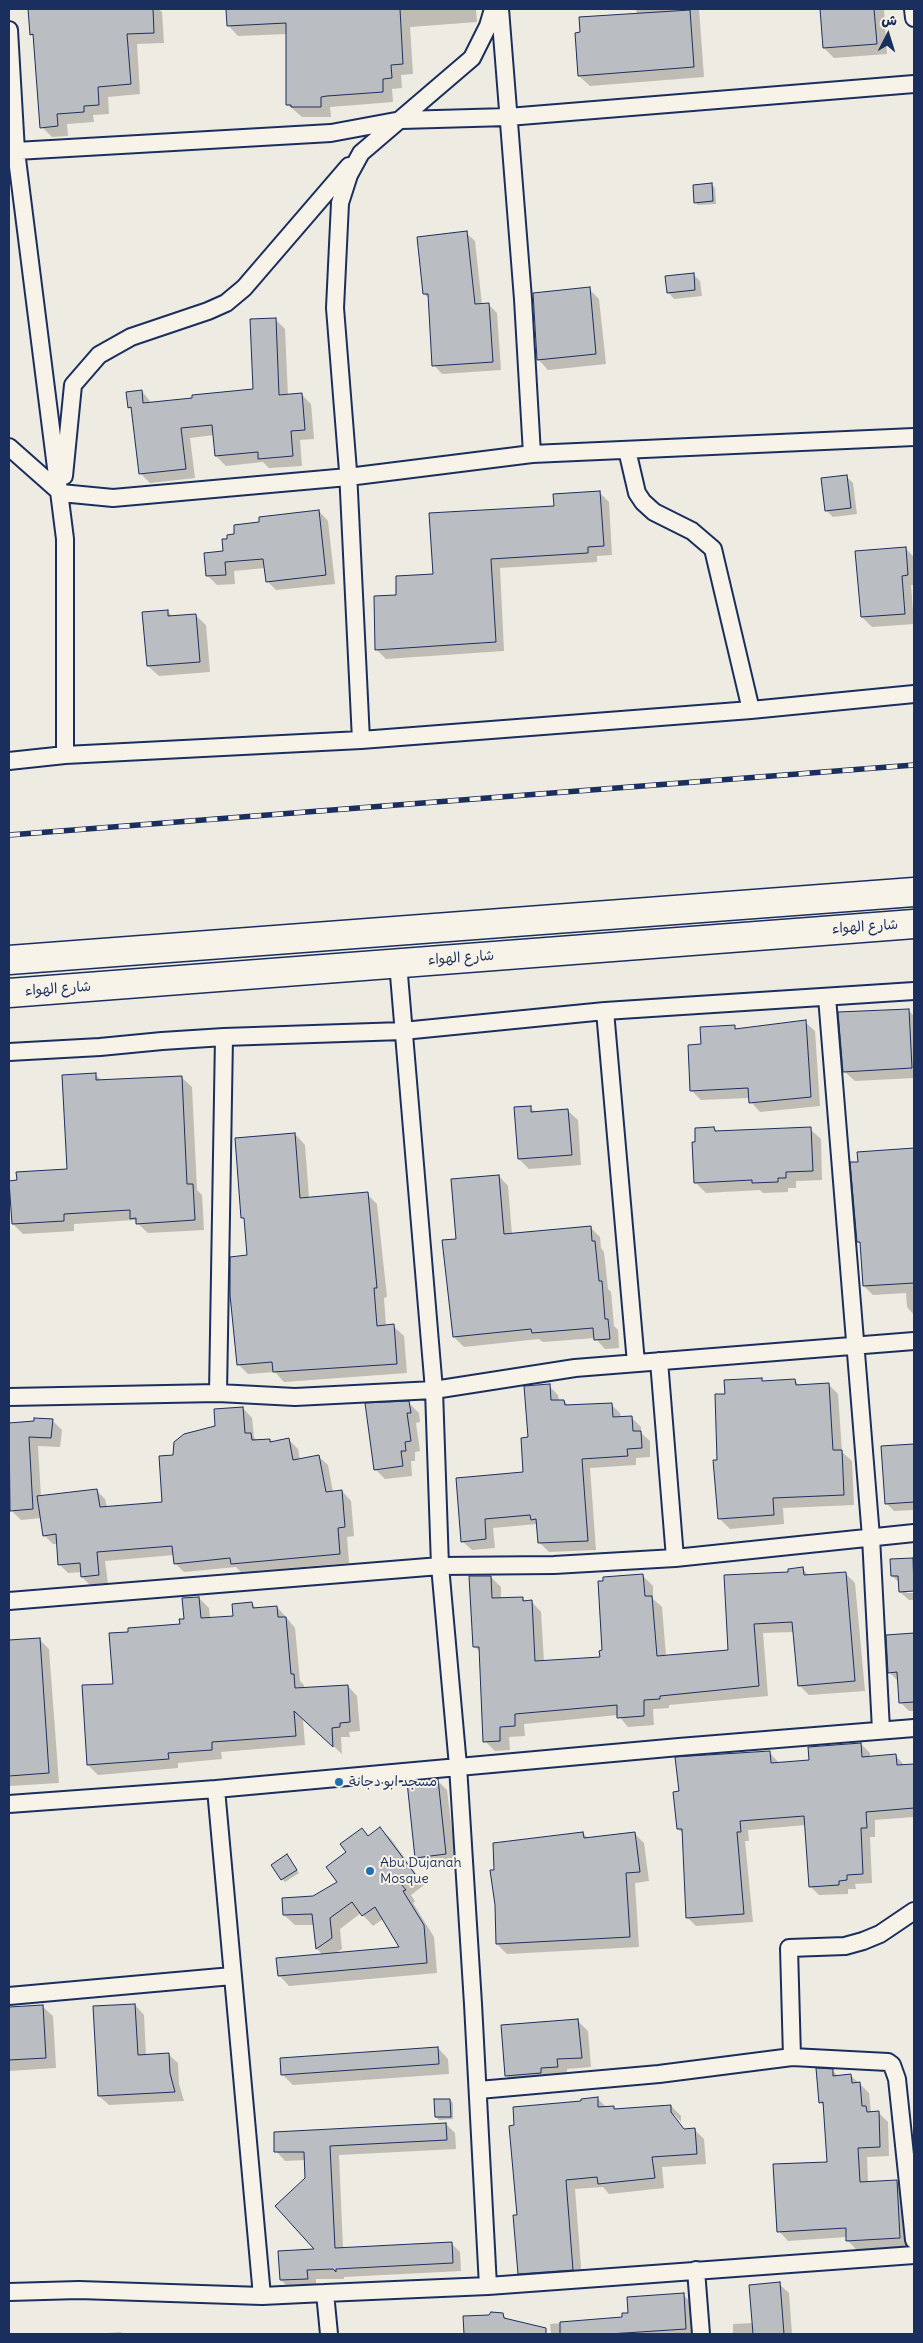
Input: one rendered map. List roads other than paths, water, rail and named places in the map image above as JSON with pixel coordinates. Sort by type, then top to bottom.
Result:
[{"type":"highway","points":[[9,960],[914,892]]},
{"type":"highway","name":"شارع الهواء","points":[[9,993],[914,924]]},
{"type":"street","points":[[60,493],[67,458],[73,385],[99,355],[131,337],[226,303],[244,288],[361,153],[472,58],[488,26],[493,9]]},
{"type":"street","points":[[500,9],[523,299],[532,454]]},
{"type":"street","points":[[913,9],[914,18]]},
{"type":"street","points":[[9,30],[16,151],[65,539],[65,755]]},
{"type":"street","points":[[16,151],[331,133],[401,120],[508,117],[914,84]]},
{"type":"street","points":[[361,153],[349,175],[340,203],[336,244],[335,308],[348,478],[361,740]]},
{"type":"street","points":[[9,447],[60,493],[114,498],[348,478],[532,454],[914,437]]},
{"type":"street","points":[[627,450],[638,493],[643,502],[654,512],[692,531],[713,550],[751,710]]},
{"type":"street","points":[[9,761],[65,755],[361,740],[751,710],[914,694]]},
{"type":"street","points":[[398,963],[434,1390],[440,1566],[458,1766],[479,2090],[488,2286]]},
{"type":"street","points":[[9,1052],[224,1037],[403,1031],[605,1011],[914,991]]},
{"type":"street","points":[[827,996],[870,1537],[881,1730]]},
{"type":"street","points":[[605,1011],[636,1363]]},
{"type":"street","points":[[218,1393],[224,1037]]},
{"type":"street","points":[[9,1397],[218,1393],[295,1397],[434,1390],[575,1368],[914,1341]]},
{"type":"street","points":[[659,1361],[675,1558]]},
{"type":"street","points":[[9,1601],[440,1566],[554,1565],[675,1558],[914,1533]]},
{"type":"street","points":[[9,1804],[216,1789],[458,1766],[914,1728]]},
{"type":"street","points":[[216,1789],[262,2296]]},
{"type":"street","points":[[792,2057],[789,1948],[845,1946],[863,1941],[880,1934],[914,1911]]},
{"type":"street","points":[[9,1996],[232,1976]]},
{"type":"street","points":[[479,2090],[659,2074],[792,2057],[883,2060],[892,2065],[897,2079],[914,2240]]},
{"type":"street","points":[[9,2292],[80,2290],[262,2296],[488,2286],[914,2255]]},
{"type":"street","points":[[696,2270],[701,2334]]},
{"type":"street","points":[[325,2293],[329,2334]]},
{"type":"railway","points":[[9,835],[914,765]]},
{"type":"place","name":"مسجد ابو دجانة","points":[[339,1782]]},
{"type":"place","name":"Abu Dujanah Mosque","points":[[370,1871]]}]
